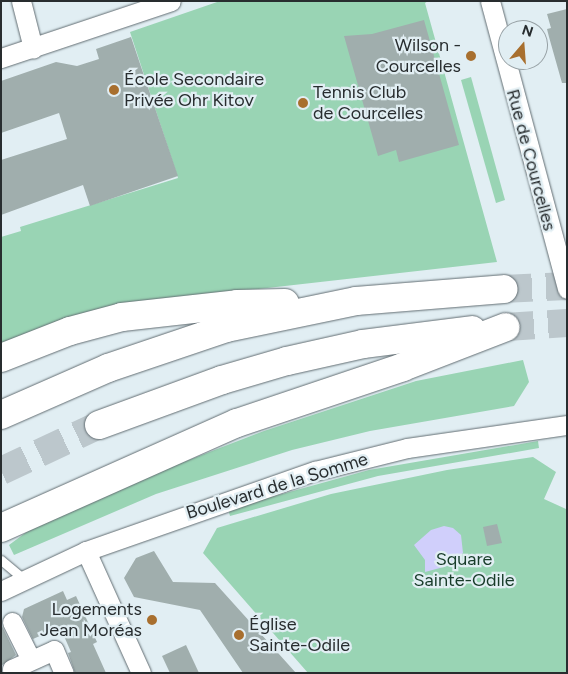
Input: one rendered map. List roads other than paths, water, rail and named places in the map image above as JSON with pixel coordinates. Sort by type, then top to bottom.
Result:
[{"type":"highway","points":[[1,358],[70,330],[139,314],[237,304],[356,301],[504,289]]},
{"type":"highway","points":[[1,414],[108,368],[183,341],[226,328],[356,301]]},
{"type":"highway","points":[[1,528],[237,423],[403,366],[506,327],[418,336],[322,353],[222,380],[99,425]]},
{"type":"street","points":[[1,58],[172,1]]},
{"type":"street","name":"Rue de Courcelles","points":[[490,1],[567,289]]},
{"type":"street","points":[[25,4],[33,48]]},
{"type":"street","name":"Boulevard de la Somme","points":[[1,591],[86,551],[315,471],[407,448],[567,425]]},
{"type":"street","points":[[86,551],[141,673]]},
{"type":"street","points":[[12,622],[30,660]]},
{"type":"street","points":[[13,673],[12,669],[54,650],[64,673]]},
{"type":"lane","points":[[1,560],[26,580]]},
{"type":"water","points":[[444,526],[453,528],[461,535],[463,553],[451,565],[425,572],[425,560],[414,545],[431,530]]},
{"type":"tunnel","points":[[504,289],[567,286]]},
{"type":"tunnel","points":[[506,327],[567,323]]},
{"type":"tunnel","points":[[1,471],[99,425]]},
{"type":"place","name":"Wilson - Courcelles","points":[[471,56]]},
{"type":"place","name":"École Secondaire Privée Ohr Kitov","points":[[114,90]]},
{"type":"place","name":"Tennis Club de Courcelles","points":[[303,103]]},
{"type":"place","name":"Logements Jean Moréas","points":[[152,620]]},
{"type":"place","name":"Église Sainte-Odile","points":[[239,635]]},
{"type":"park label","name":"Square Sainte-Odile","points":[[464,570]]}]
